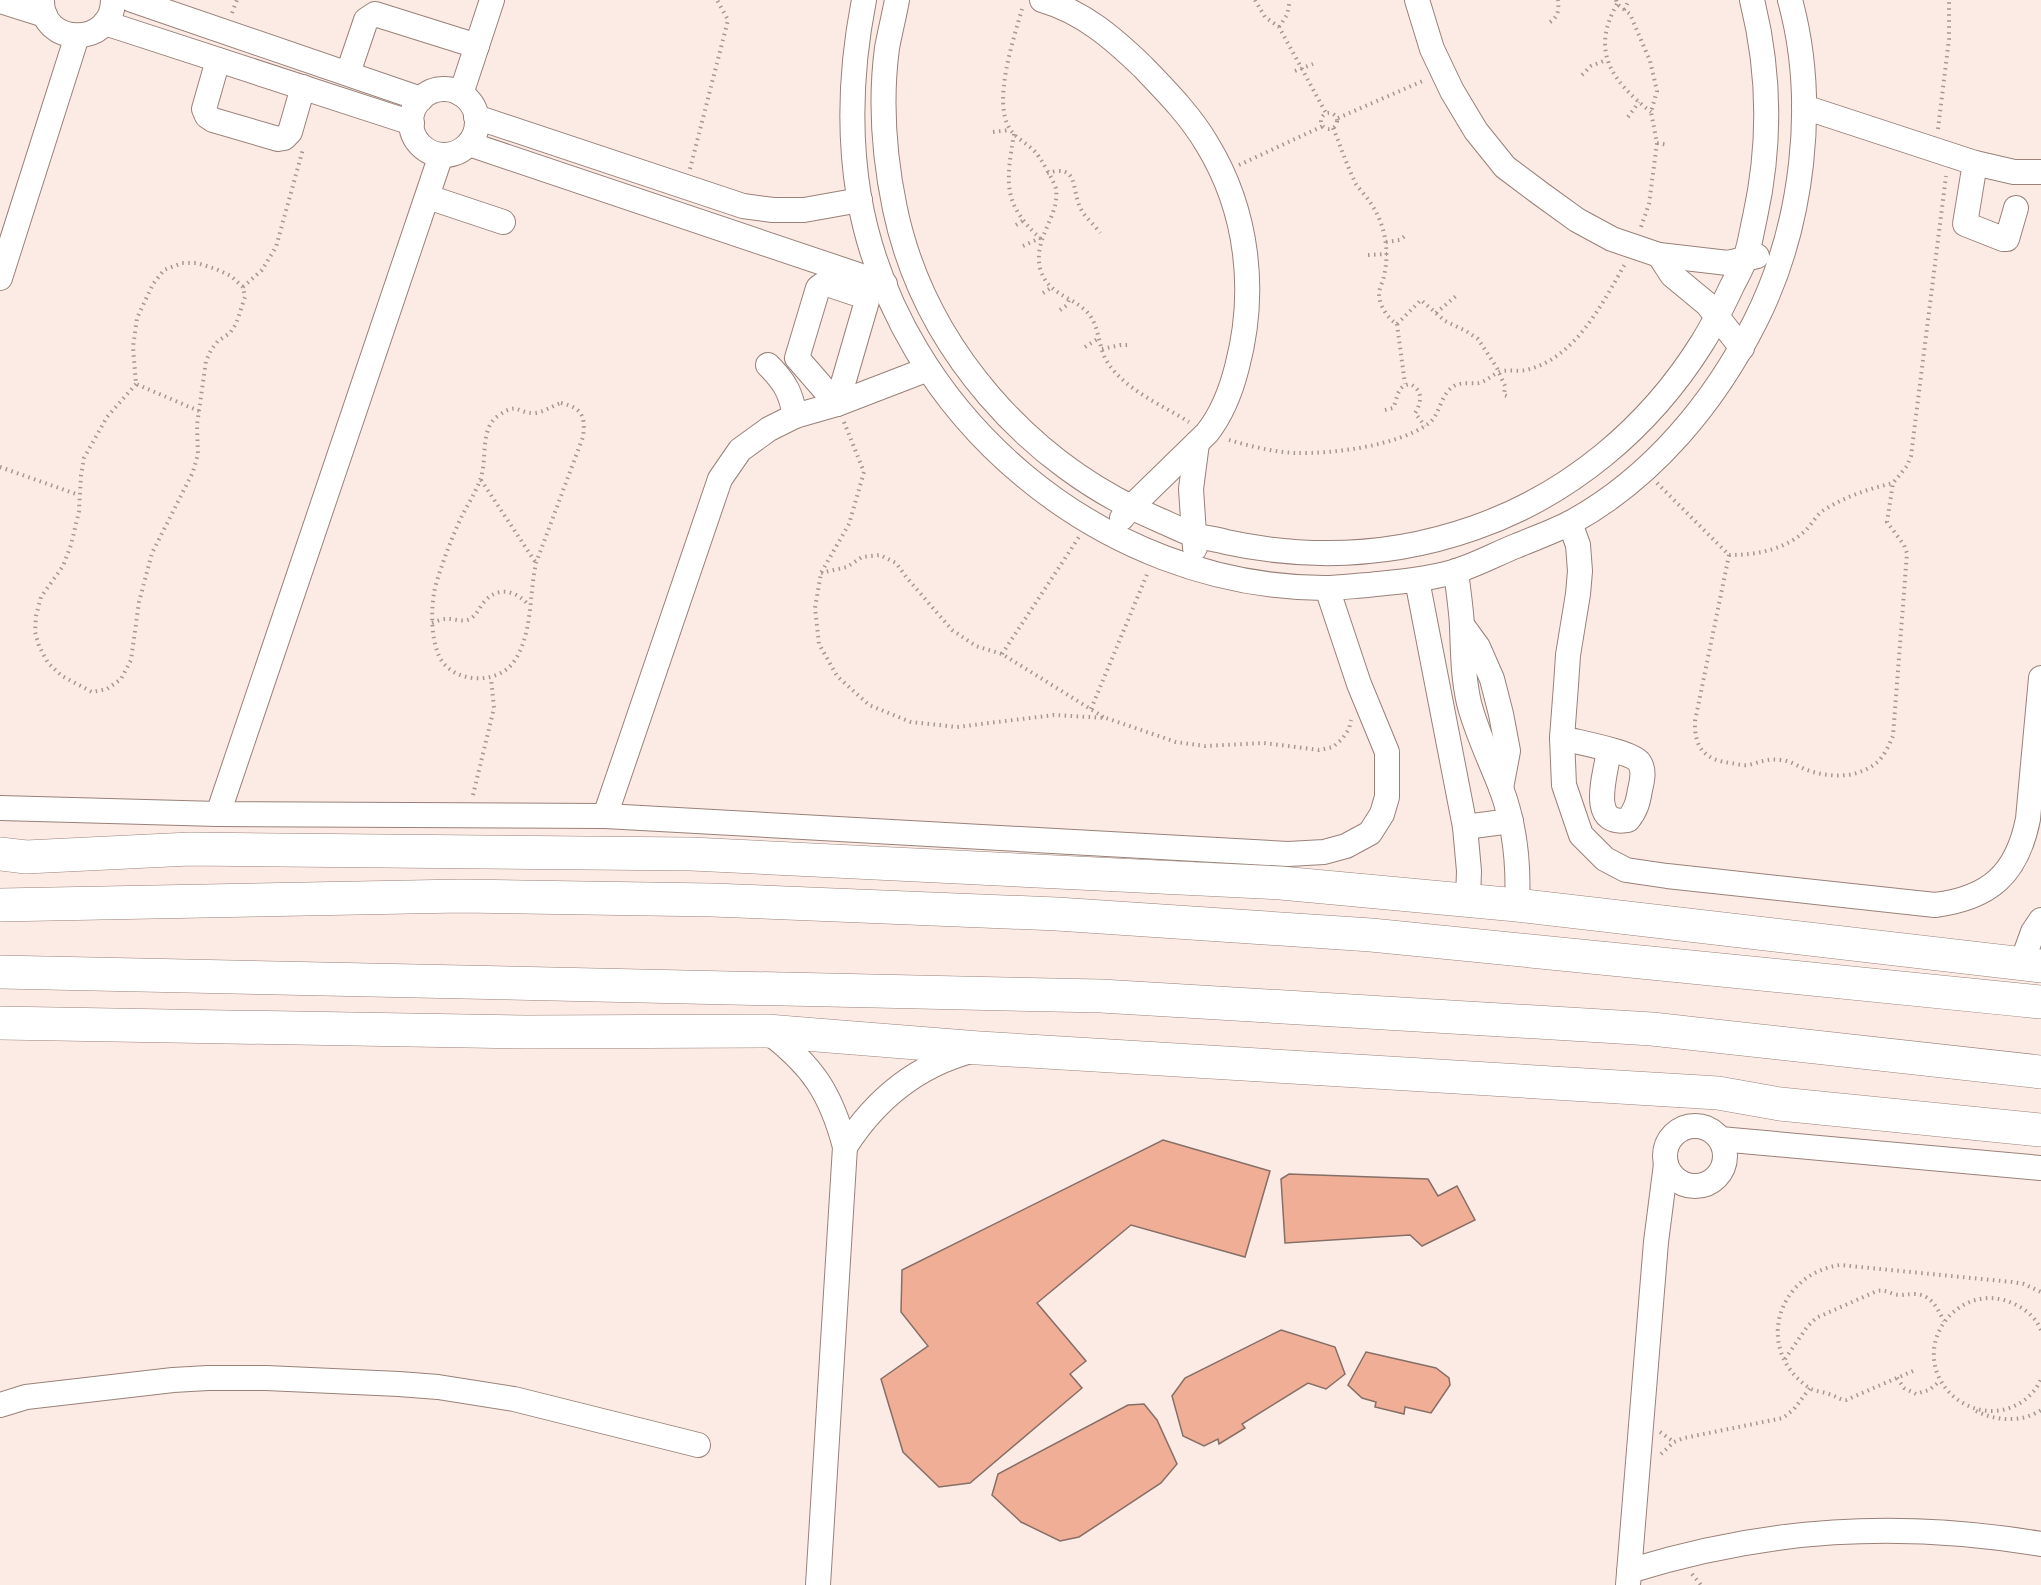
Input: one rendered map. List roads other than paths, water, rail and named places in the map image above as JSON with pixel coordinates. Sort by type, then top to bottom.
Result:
[{"type":"main road","points":[[189,900],[190,849]]},
{"type":"main road","points":[[0,854],[26,857],[190,849],[703,854],[1281,883],[1517,905],[2031,966]]},
{"type":"main road","points":[[0,905],[461,896],[712,900],[1045,914],[1371,935],[2041,1002]]},
{"type":"main road","points":[[1679,964],[1756,933]]},
{"type":"main road","points":[[0,972],[1101,996],[1652,1029],[2041,1072]]},
{"type":"main road","points":[[0,1023],[526,1032],[767,1031],[979,1048],[1718,1093],[1780,1104],[2041,1130]]},
{"type":"street","points":[[0,1],[43,8],[49,22],[61,32],[77,36],[97,30],[105,23],[111,14],[113,0]]},
{"type":"street","points":[[132,0],[421,99]]},
{"type":"street","points":[[461,94],[492,0]]},
{"type":"street","points":[[864,0],[855,44],[851,96],[853,148],[860,200],[870,243],[904,328],[928,369],[961,414],[999,455],[1042,492],[1088,523],[1110,534],[1155,555],[1197,570],[1261,583],[1327,588],[1417,580],[1456,571],[1570,523],[1604,501],[1644,470],[1698,413],[1742,348],[1764,304],[1781,259],[1792,218],[1800,175],[1804,107],[1803,73],[1790,0]]},
{"type":"street","points":[[897,0],[886,59],[883,103],[886,158],[896,213],[912,265],[934,316],[963,363],[997,406],[1029,437],[1081,478],[1130,508],[1194,535],[1277,550],[1348,553],[1399,548],[1449,537],[1497,520],[1542,497],[1577,476],[1625,438],[1666,393],[1691,361],[1718,316],[1746,258],[1759,201],[1766,145],[1767,88],[1760,32],[1752,0]]},
{"type":"street","points":[[1042,0],[1057,4],[1086,19],[1119,44],[1183,110],[1207,144],[1222,173],[1239,220],[1247,261],[1248,302],[1243,343],[1233,384],[1216,422],[1130,508],[1110,534]]},
{"type":"street","points":[[1417,0],[1432,49],[1452,91],[1476,130],[1505,167],[1577,220],[1612,238],[1659,255],[1728,263],[1758,256],[1781,259]]},
{"type":"street","points":[[348,73],[366,20],[375,14],[477,46]]},
{"type":"street","points":[[105,23],[412,123]]},
{"type":"street","points":[[0,278],[77,36]]},
{"type":"street","points":[[218,60],[204,109],[207,116],[213,120],[278,139],[284,138],[290,132],[303,87]]},
{"type":"street","points":[[441,89],[461,94],[471,104],[476,117],[476,131],[469,144],[453,153],[441,154],[423,147],[415,136],[412,123],[414,110],[421,99],[441,89]]},
{"type":"street","points":[[1804,107],[1976,163],[2014,172],[2041,172]]},
{"type":"street","points":[[476,117],[743,206],[773,210],[804,210],[860,200]]},
{"type":"street","points":[[469,144],[885,284]]},
{"type":"street","points":[[218,814],[441,154]]},
{"type":"street","points":[[1976,163],[1965,224],[2007,239],[2016,208]]},
{"type":"street","points":[[2014,172],[2041,189]]},
{"type":"street","points":[[428,197],[503,222]]},
{"type":"street","points":[[1659,255],[1672,275],[1695,293],[1718,316],[1742,348]]},
{"type":"street","points":[[768,365],[783,381],[792,398],[795,416]]},
{"type":"street","points":[[605,816],[720,480],[740,450],[769,429],[795,416],[837,404],[928,369]]},
{"type":"street","points":[[1197,443],[1191,489],[1197,570]]},
{"type":"street","points":[[1570,523],[1578,545],[1580,571],[1568,655],[1562,738],[1564,786],[1581,835],[1605,859],[1626,870],[1679,878],[1935,905],[1958,902],[1979,894],[1998,880],[2013,863],[2024,842],[2041,678]]},
{"type":"street","points":[[1456,571],[1462,625],[1478,647],[1492,679],[1508,751],[1501,788],[1511,822],[1518,878],[1517,905]]},
{"type":"street","points":[[1417,580],[1465,827],[1469,871],[1468,900]]},
{"type":"street","points":[[0,808],[218,814],[605,816],[1288,854],[1324,852],[1347,846],[1370,833],[1382,814],[1387,797],[1387,752],[1359,684],[1327,588]]},
{"type":"street","points":[[1562,738],[1609,750]]},
{"type":"street","points":[[1465,827],[1511,822]]},
{"type":"street","points":[[2031,966],[2032,932],[2041,920]]},
{"type":"street","points":[[767,1031],[810,1069],[833,1110],[845,1147],[818,1585]]},
{"type":"street","points":[[845,1147],[857,1127],[873,1109],[910,1078],[939,1062],[979,1048]]},
{"type":"street","points":[[1628,1578],[1656,1242],[1668,1143],[1682,1129],[1700,1126],[1709,1129],[1720,1138],[1724,1148],[1723,1168],[1717,1177],[1698,1186],[1688,1185],[1678,1180],[1666,1164]]},
{"type":"street","points":[[1720,1138],[2041,1168]]},
{"type":"street","points":[[0,1405],[26,1397],[196,1379],[255,1378],[399,1384],[438,1387],[514,1399],[698,1445]]},
{"type":"street","points":[[1628,1578],[1665,1560],[1729,1545],[1795,1534],[1862,1530],[1928,1530],[1994,1536],[2041,1544]]}]
